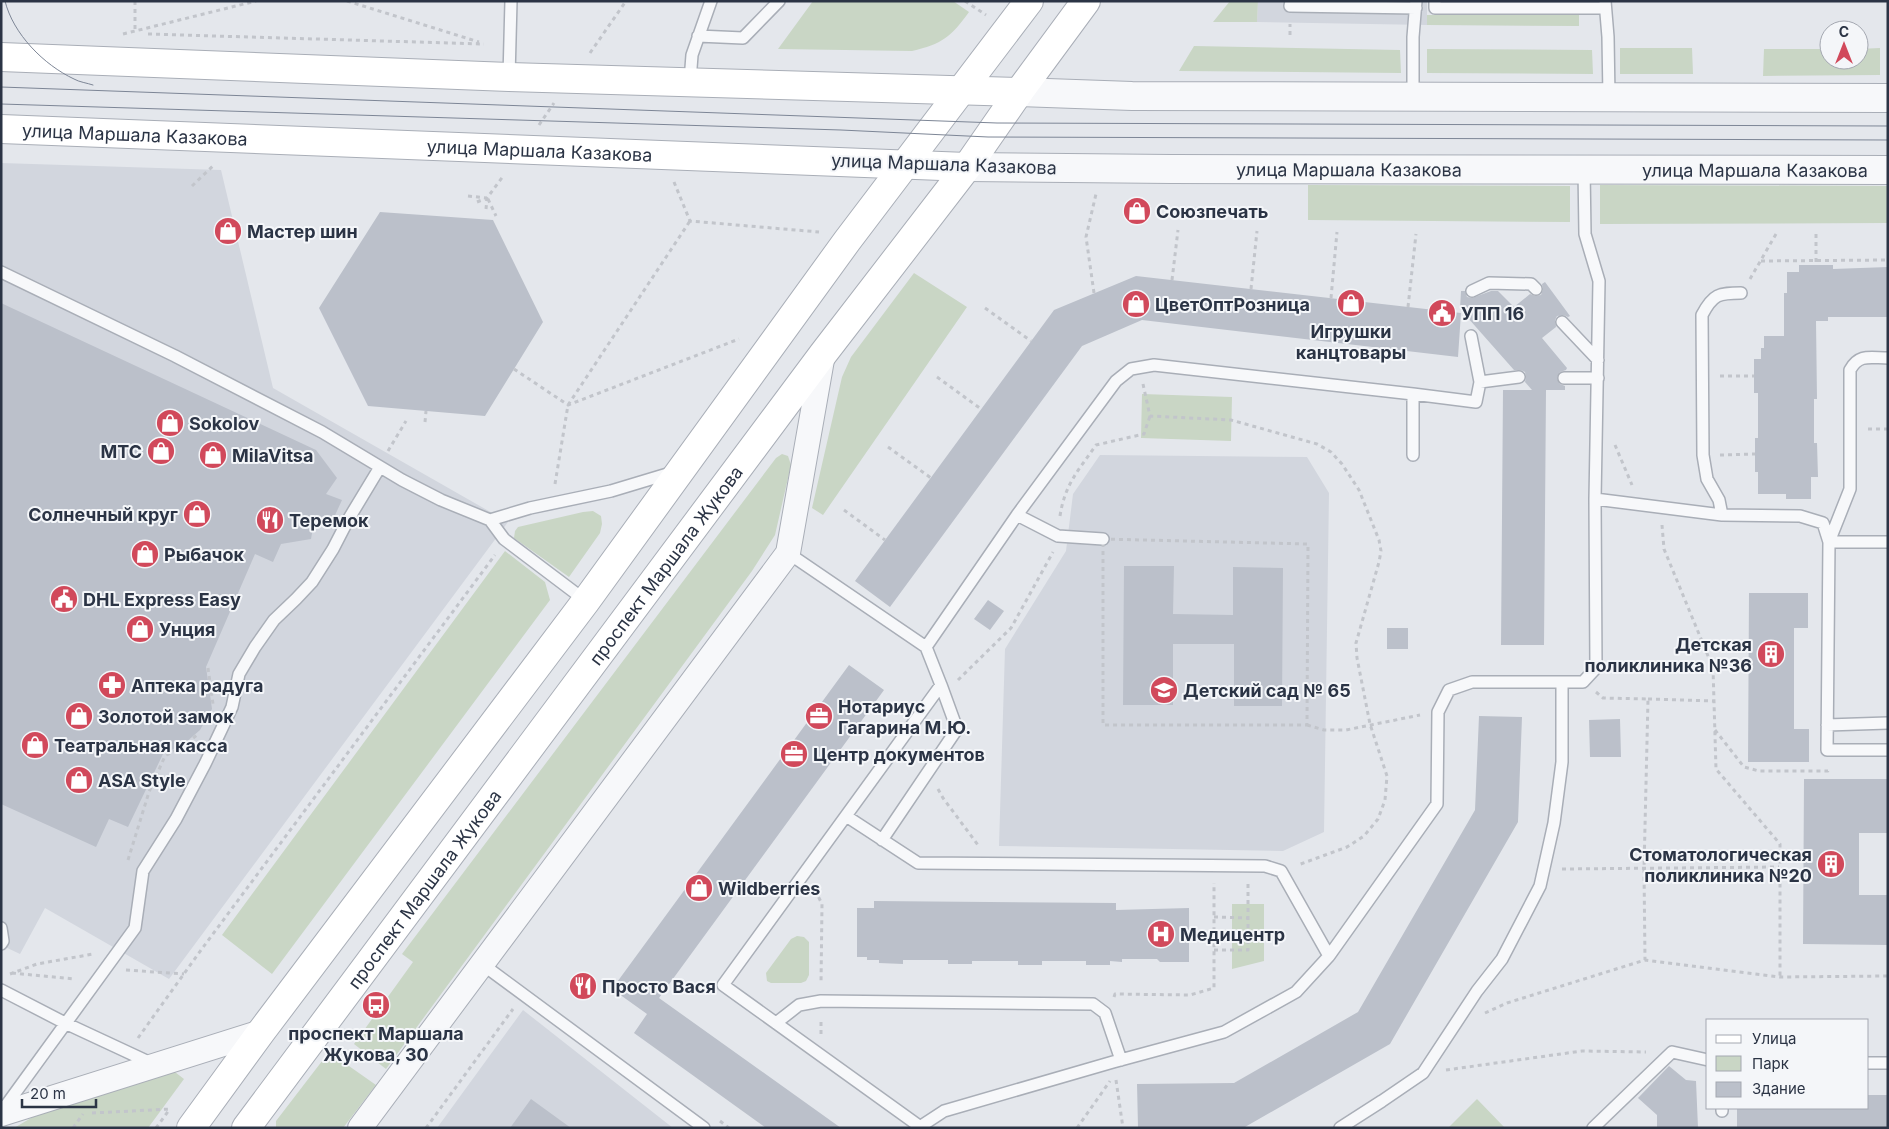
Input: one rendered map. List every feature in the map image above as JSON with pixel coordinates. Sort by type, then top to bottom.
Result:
[{"type":"main road","points":[[191,1128],[261,1032],[586,601],[841,249],[1029,1]]},
{"type":"main road","name":"проспект Маршала Жукова","points":[[246,1128],[823,354],[967,167],[1086,1]]},
{"type":"main road","points":[[1,58],[509,77],[1019,92]]},
{"type":"main road","name":"улица Маршала Казакова","points":[[1,130],[967,167]]},
{"type":"street","points":[[1019,92],[1132,96],[1888,98]]},
{"type":"street","name":"улица Маршала Казакова","points":[[967,167],[1171,170],[1888,170]]},
{"type":"street","points":[[360,1128],[788,553],[823,354]]},
{"type":"street","points":[[1,1113],[261,1032]]},
{"type":"lane","points":[[509,77],[511,1]]},
{"type":"lane","points":[[690,81],[692,55],[710,1]]},
{"type":"lane","points":[[698,36],[743,38],[779,1]]},
{"type":"lane","points":[[1291,1],[1290,6],[1416,4],[1413,37],[1413,97]]},
{"type":"lane","points":[[1435,1],[1435,8],[1605,5],[1608,37],[1609,97]]},
{"type":"lane","points":[[941,686],[723,985],[918,1127],[944,1111],[1224,1032],[1296,992],[1329,956],[1437,804],[1438,712],[1449,690],[1472,682],[1583,682],[1596,668],[1595,499],[1599,281],[1585,234],[1584,169]]},
{"type":"lane","points":[[1,272],[175,356],[322,432],[380,467],[441,500],[490,520],[504,539],[586,601]]},
{"type":"lane","points":[[1472,291],[1489,283],[1531,284],[1536,289]]},
{"type":"lane","points":[[1722,515],[1719,500],[1707,479],[1703,455],[1702,315],[1710,301],[1724,293],[1742,293]]},
{"type":"lane","points":[[1562,322],[1598,360]]},
{"type":"lane","points":[[926,647],[1016,515],[1116,381],[1131,369],[1154,365],[1476,402],[1480,382],[1471,336]]},
{"type":"lane","points":[[1829,542],[1850,489],[1850,370],[1854,362],[1862,358],[1888,358]]},
{"type":"lane","points":[[1480,382],[1519,377]]},
{"type":"lane","points":[[1564,378],[1598,378]]},
{"type":"lane","points":[[1413,394],[1413,455]]},
{"type":"lane","points":[[1,1113],[134,928],[143,870],[176,819],[205,764],[232,707],[239,674],[274,620],[312,582],[380,467]]},
{"type":"lane","points":[[490,520],[530,508],[611,491],[681,470]]},
{"type":"lane","points":[[1595,499],[1722,515],[1800,516],[1823,523],[1829,542],[1827,750],[1888,750]]},
{"type":"lane","points":[[1016,515],[1058,536],[1104,539]]},
{"type":"lane","points":[[1829,542],[1888,542]]},
{"type":"lane","points":[[788,553],[926,647],[957,729],[882,840]]},
{"type":"lane","points":[[1340,1128],[1423,1073],[1477,991],[1502,959],[1540,886],[1554,823],[1562,762],[1562,682]]},
{"type":"lane","points":[[1827,725],[1888,724]]},
{"type":"lane","points":[[846,816],[918,863],[1265,866],[1281,871],[1329,956]]},
{"type":"lane","points":[[1,928],[3,941],[1,944]]},
{"type":"lane","points":[[482,964],[704,1128]]},
{"type":"lane","points":[[1,990],[65,1023],[156,1065]]},
{"type":"lane","points":[[776,1023],[799,1005],[821,1001],[1093,1004],[1105,1013],[1121,1060]]},
{"type":"lane","points":[[1593,1128],[1672,1052],[1706,1060]]},
{"type":"lane","points":[[1869,1062],[1888,1062]]},
{"type":"path","points":[[135,1],[135,30]]},
{"type":"path","points":[[256,1],[123,34],[484,44],[347,1]]},
{"type":"path","points":[[965,1],[990,17]]},
{"type":"path","points":[[192,186],[215,164]]},
{"type":"path","points":[[672,178],[690,221]]},
{"type":"path","points":[[1094,293],[1086,237],[1096,192]]},
{"type":"path","points":[[468,196],[487,198]]},
{"type":"path","points":[[477,202],[487,198]]},
{"type":"path","points":[[486,209],[487,198]]},
{"type":"path","points":[[487,198],[496,216]]},
{"type":"path","points":[[690,221],[819,232]]},
{"type":"path","points":[[555,484],[568,405],[690,221]]},
{"type":"path","points":[[1172,280],[1178,230]]},
{"type":"path","points":[[1251,289],[1257,231]]},
{"type":"path","points":[[1331,298],[1337,232]]},
{"type":"path","points":[[1408,307],[1416,234]]},
{"type":"path","points":[[1742,293],[1776,234]]},
{"type":"path","points":[[1816,234],[1816,265]]},
{"type":"path","points":[[1760,261],[1888,260]]},
{"type":"path","points":[[985,308],[1031,342]]},
{"type":"path","points":[[568,405],[739,339]]},
{"type":"path","points":[[1140,367],[1150,416],[1231,420],[1317,444],[1331,452],[1342,464],[1359,490],[1379,540],[1381,551],[1356,643],[1357,658],[1370,724],[1387,776],[1384,800],[1378,819],[1364,836],[1347,847],[1281,871]]},
{"type":"path","points":[[514,369],[568,405]]},
{"type":"path","points":[[1702,376],[1754,376]]},
{"type":"path","points":[[937,377],[981,409]]},
{"type":"path","points":[[426,411],[426,422]]},
{"type":"path","points":[[1597,414],[1610,432],[1640,504]]},
{"type":"path","points":[[380,467],[406,420]]},
{"type":"path","points":[[888,447],[931,478]]},
{"type":"path","points":[[1703,455],[1755,454]]},
{"type":"path","points":[[1661,507],[1664,549],[1713,668],[1716,769],[1780,844],[1780,976]]},
{"type":"path","points":[[844,510],[885,540]]},
{"type":"path","points":[[1307,725],[1308,544],[1104,539],[1104,725],[1307,725],[1324,730],[1346,730],[1438,712]]},
{"type":"path","points":[[134,1044],[499,549]]},
{"type":"path","points":[[1583,682],[1603,698],[1714,701]]},
{"type":"path","points":[[1645,960],[1644,869],[1648,699]]},
{"type":"path","points":[[1714,729],[1744,767],[1758,771],[1828,771],[1852,750]]},
{"type":"path","points":[[929,771],[943,798],[973,840],[996,864]]},
{"type":"path","points":[[1105,1013],[1115,994],[1190,995],[1214,988],[1215,865]]},
{"type":"path","points":[[1214,950],[1248,950],[1248,866]]},
{"type":"path","points":[[1544,869],[1779,867]]},
{"type":"path","points":[[805,872],[822,904],[820,1055]]},
{"type":"path","points":[[1214,917],[1248,918]]},
{"type":"path","points":[[75,979],[9,974],[37,964],[96,953]]},
{"type":"path","points":[[1454,1026],[1507,1003],[1645,960],[1780,976],[1888,976]]},
{"type":"path","points":[[126,970],[184,974]]},
{"type":"path","points":[[426,1128],[524,994]]},
{"type":"path","points":[[1423,1073],[1582,1051],[1672,1052]]},
{"type":"path","points":[[1077,1128],[1115,1074],[1123,1128]]},
{"type":"path","points":[[84,1113],[171,1109]]},
{"type":"shaded area","points":[[1258,1],[1427,1],[1427,25],[1257,22]]},
{"type":"shaded area","points":[[1,163],[221,170],[273,388],[508,522],[169,979],[45,908],[20,954],[1,945]]},
{"type":"shaded area","name":"Детский сад № 65","points":[[1100,455],[1307,457],[1329,493],[1324,832],[1283,851],[999,846],[1005,649],[1066,551],[1073,494]]},
{"type":"shaded area","points":[[523,1010],[673,1128],[437,1128]]},
{"type":"green space","points":[[813,1],[953,1],[969,12],[957,28],[945,38],[912,51],[778,49]]},
{"type":"green space","points":[[1230,1],[1258,1],[1257,22],[1213,22]]},
{"type":"green space","points":[[1427,15],[1579,15],[1579,26],[1427,25]]},
{"type":"green space","points":[[1194,46],[1400,50],[1401,73],[1179,71]]},
{"type":"green space","points":[[1620,48],[1692,48],[1693,74],[1620,74]]},
{"type":"green space","points":[[1880,48],[1880,75],[1763,76],[1764,49],[1819,49],[1819,70],[1869,70],[1869,49]]},
{"type":"green space","points":[[1427,49],[1592,50],[1593,74],[1427,73]]},
{"type":"green space","points":[[1308,185],[1570,186],[1570,222],[1308,220]]},
{"type":"green space","points":[[1600,185],[1888,186],[1888,223],[1600,224]]},
{"type":"green space","points":[[914,273],[967,307],[823,515],[812,508],[842,377],[851,357]]},
{"type":"green space","points":[[1142,394],[1232,397],[1231,441],[1141,438]]},
{"type":"green space","points":[[782,454],[788,456],[791,465],[775,535],[752,571],[386,1069],[354,1044],[413,962],[402,954],[776,458]]},
{"type":"green space","points":[[593,511],[601,516],[600,533],[569,577],[514,538],[518,527]]},
{"type":"green space","points":[[505,551],[545,582],[550,600],[272,974],[222,935]]},
{"type":"green space","points":[[1232,904],[1264,904],[1264,961],[1232,969]]},
{"type":"green space","points":[[797,936],[804,937],[809,942],[809,975],[806,981],[801,983],[771,983],[767,981],[766,973],[791,939]]},
{"type":"green space","points":[[329,1052],[376,1085],[343,1128],[276,1128],[276,1121]]},
{"type":"green space","points":[[171,1069],[184,1079],[148,1128],[14,1128],[43,1111]]},
{"type":"green space","points":[[1477,1099],[1505,1128],[1448,1128]]},
{"type":"building","points":[[380,212],[493,220],[543,322],[485,416],[368,406],[319,308]]},
{"type":"building","points":[[1799,265],[1833,265],[1833,269],[1888,267],[1888,317],[1828,317],[1828,321],[1816,321],[1817,399],[1814,399],[1814,443],[1817,443],[1818,477],[1811,477],[1811,499],[1786,499],[1786,494],[1758,494],[1758,472],[1755,472],[1755,438],[1758,438],[1758,393],[1754,393],[1754,359],[1761,359],[1761,348],[1764,348],[1764,336],[1784,336],[1784,293],[1787,293],[1787,272],[1799,272]]},
{"type":"building","points":[[1136,276],[1461,313],[1458,357],[1142,320],[1082,346],[890,607],[855,581],[1054,310]]},
{"type":"building","points":[[1545,282],[1570,316],[1557,316],[1555,320],[1556,327],[1542,338],[1567,368],[1560,372],[1557,378],[1560,384],[1565,386],[1565,390],[1546,390],[1544,645],[1501,645],[1503,390],[1532,390],[1525,382],[1525,372],[1514,370],[1460,309],[1461,291],[1465,291],[1467,297],[1472,298],[1491,291],[1498,291],[1514,307],[1530,294],[1535,296],[1541,295],[1543,290],[1542,284]]},
{"type":"building","points":[[1,303],[316,450],[337,478],[326,494],[342,500],[331,524],[315,516],[311,539],[281,544],[273,562],[255,554],[206,667],[212,709],[200,730],[184,744],[163,754],[128,827],[109,819],[96,847],[1,804]]},
{"type":"building","points":[[1124,566],[1174,566],[1173,614],[1233,615],[1233,567],[1283,568],[1282,706],[1234,706],[1234,644],[1173,644],[1173,705],[1123,705]]},
{"type":"building","name":"Детская поликлиника №36","points":[[1749,593],[1808,593],[1808,628],[1794,628],[1794,729],[1809,729],[1809,762],[1748,762]]},
{"type":"building","points":[[988,600],[1004,611],[990,630],[974,619]]},
{"type":"building","points":[[1387,628],[1408,628],[1408,649],[1387,649]]},
{"type":"building","points":[[849,665],[884,690],[659,998],[841,1128],[766,1128],[634,1033],[647,1014],[612,989]]},
{"type":"building","points":[[1479,716],[1522,717],[1518,822],[1390,1044],[1245,1127],[1138,1127],[1137,1084],[1234,1083],[1358,1012],[1475,810]]},
{"type":"building","points":[[1620,719],[1621,757],[1590,757],[1589,720]]},
{"type":"building","name":"Стоматологическая поликлиника №20","points":[[1804,779],[1888,779],[1888,833],[1859,833],[1859,895],[1888,895],[1888,945],[1803,944]]},
{"type":"building","points":[[874,901],[1116,903],[1116,910],[1189,908],[1189,962],[1160,962],[1157,959],[1122,959],[1122,962],[1110,961],[1110,965],[1086,965],[1086,961],[1042,961],[1042,965],[1018,965],[1018,961],[972,961],[972,964],[948,964],[948,960],[903,960],[903,964],[879,963],[879,960],[867,960],[867,957],[857,957],[857,908],[874,908]]},
{"type":"building","points":[[1669,1066],[1686,1080],[1696,1081],[1698,1128],[1657,1128],[1657,1115],[1638,1098]]},
{"type":"building","points":[[1869,1095],[1888,1095],[1888,1128],[1737,1128],[1737,1109],[1869,1109]]},
{"type":"building","points":[[531,1099],[571,1128],[510,1128]]},
{"type":"tram line","points":[[5,1],[9,13],[22,36],[41,57],[63,73],[76,80],[93,85]]},
{"type":"tram line","points":[[1,87],[997,123],[1888,126]]},
{"type":"tram line","points":[[1,104],[841,130],[988,137],[1888,140]]},
{"type":"place","name":"Союзпечать","points":[[1137,211]]},
{"type":"place","name":"Мастер шин","points":[[228,231]]},
{"type":"place","name":"Игрушки канцтовары","points":[[1351,303]]},
{"type":"place","name":"ЦветОптРозница","points":[[1136,304]]},
{"type":"place","name":"УПП 16","points":[[1442,313]]},
{"type":"place","name":"Sokolov","points":[[170,423]]},
{"type":"place","name":"МТС","points":[[161,451]]},
{"type":"place","name":"MilaVitsa","points":[[213,455]]},
{"type":"place","name":"Солнечный круг","points":[[197,514]]},
{"type":"place","name":"Теремок","points":[[270,520]]},
{"type":"place","name":"Рыбачок","points":[[145,554]]},
{"type":"place","name":"DHL Express Easy","points":[[64,599]]},
{"type":"place","name":"Унция","points":[[140,629]]},
{"type":"place","name":"Детская поликлиника №36","points":[[1771,654]]},
{"type":"place","name":"Аптека радуга","points":[[112,685]]},
{"type":"place","name":"Детский сад № 65","points":[[1164,690]]},
{"type":"place","name":"Золотой замок","points":[[79,716]]},
{"type":"place","name":"Нотариус Гагарина М.Ю.","points":[[819,716]]},
{"type":"place","name":"Театральная касса","points":[[35,745]]},
{"type":"place","name":"Центр документов","points":[[794,754]]},
{"type":"place","name":"ASA Style","points":[[79,780]]},
{"type":"place","name":"Стоматологическая поликлиника №20","points":[[1831,864]]},
{"type":"place","name":"Wildberries","points":[[699,888]]},
{"type":"place","name":"Медицентр","points":[[1161,934]]},
{"type":"place","name":"Просто Вася","points":[[583,986]]},
{"type":"place","name":"проспект Маршала Жукова, 30","points":[[376,1005]]}]
